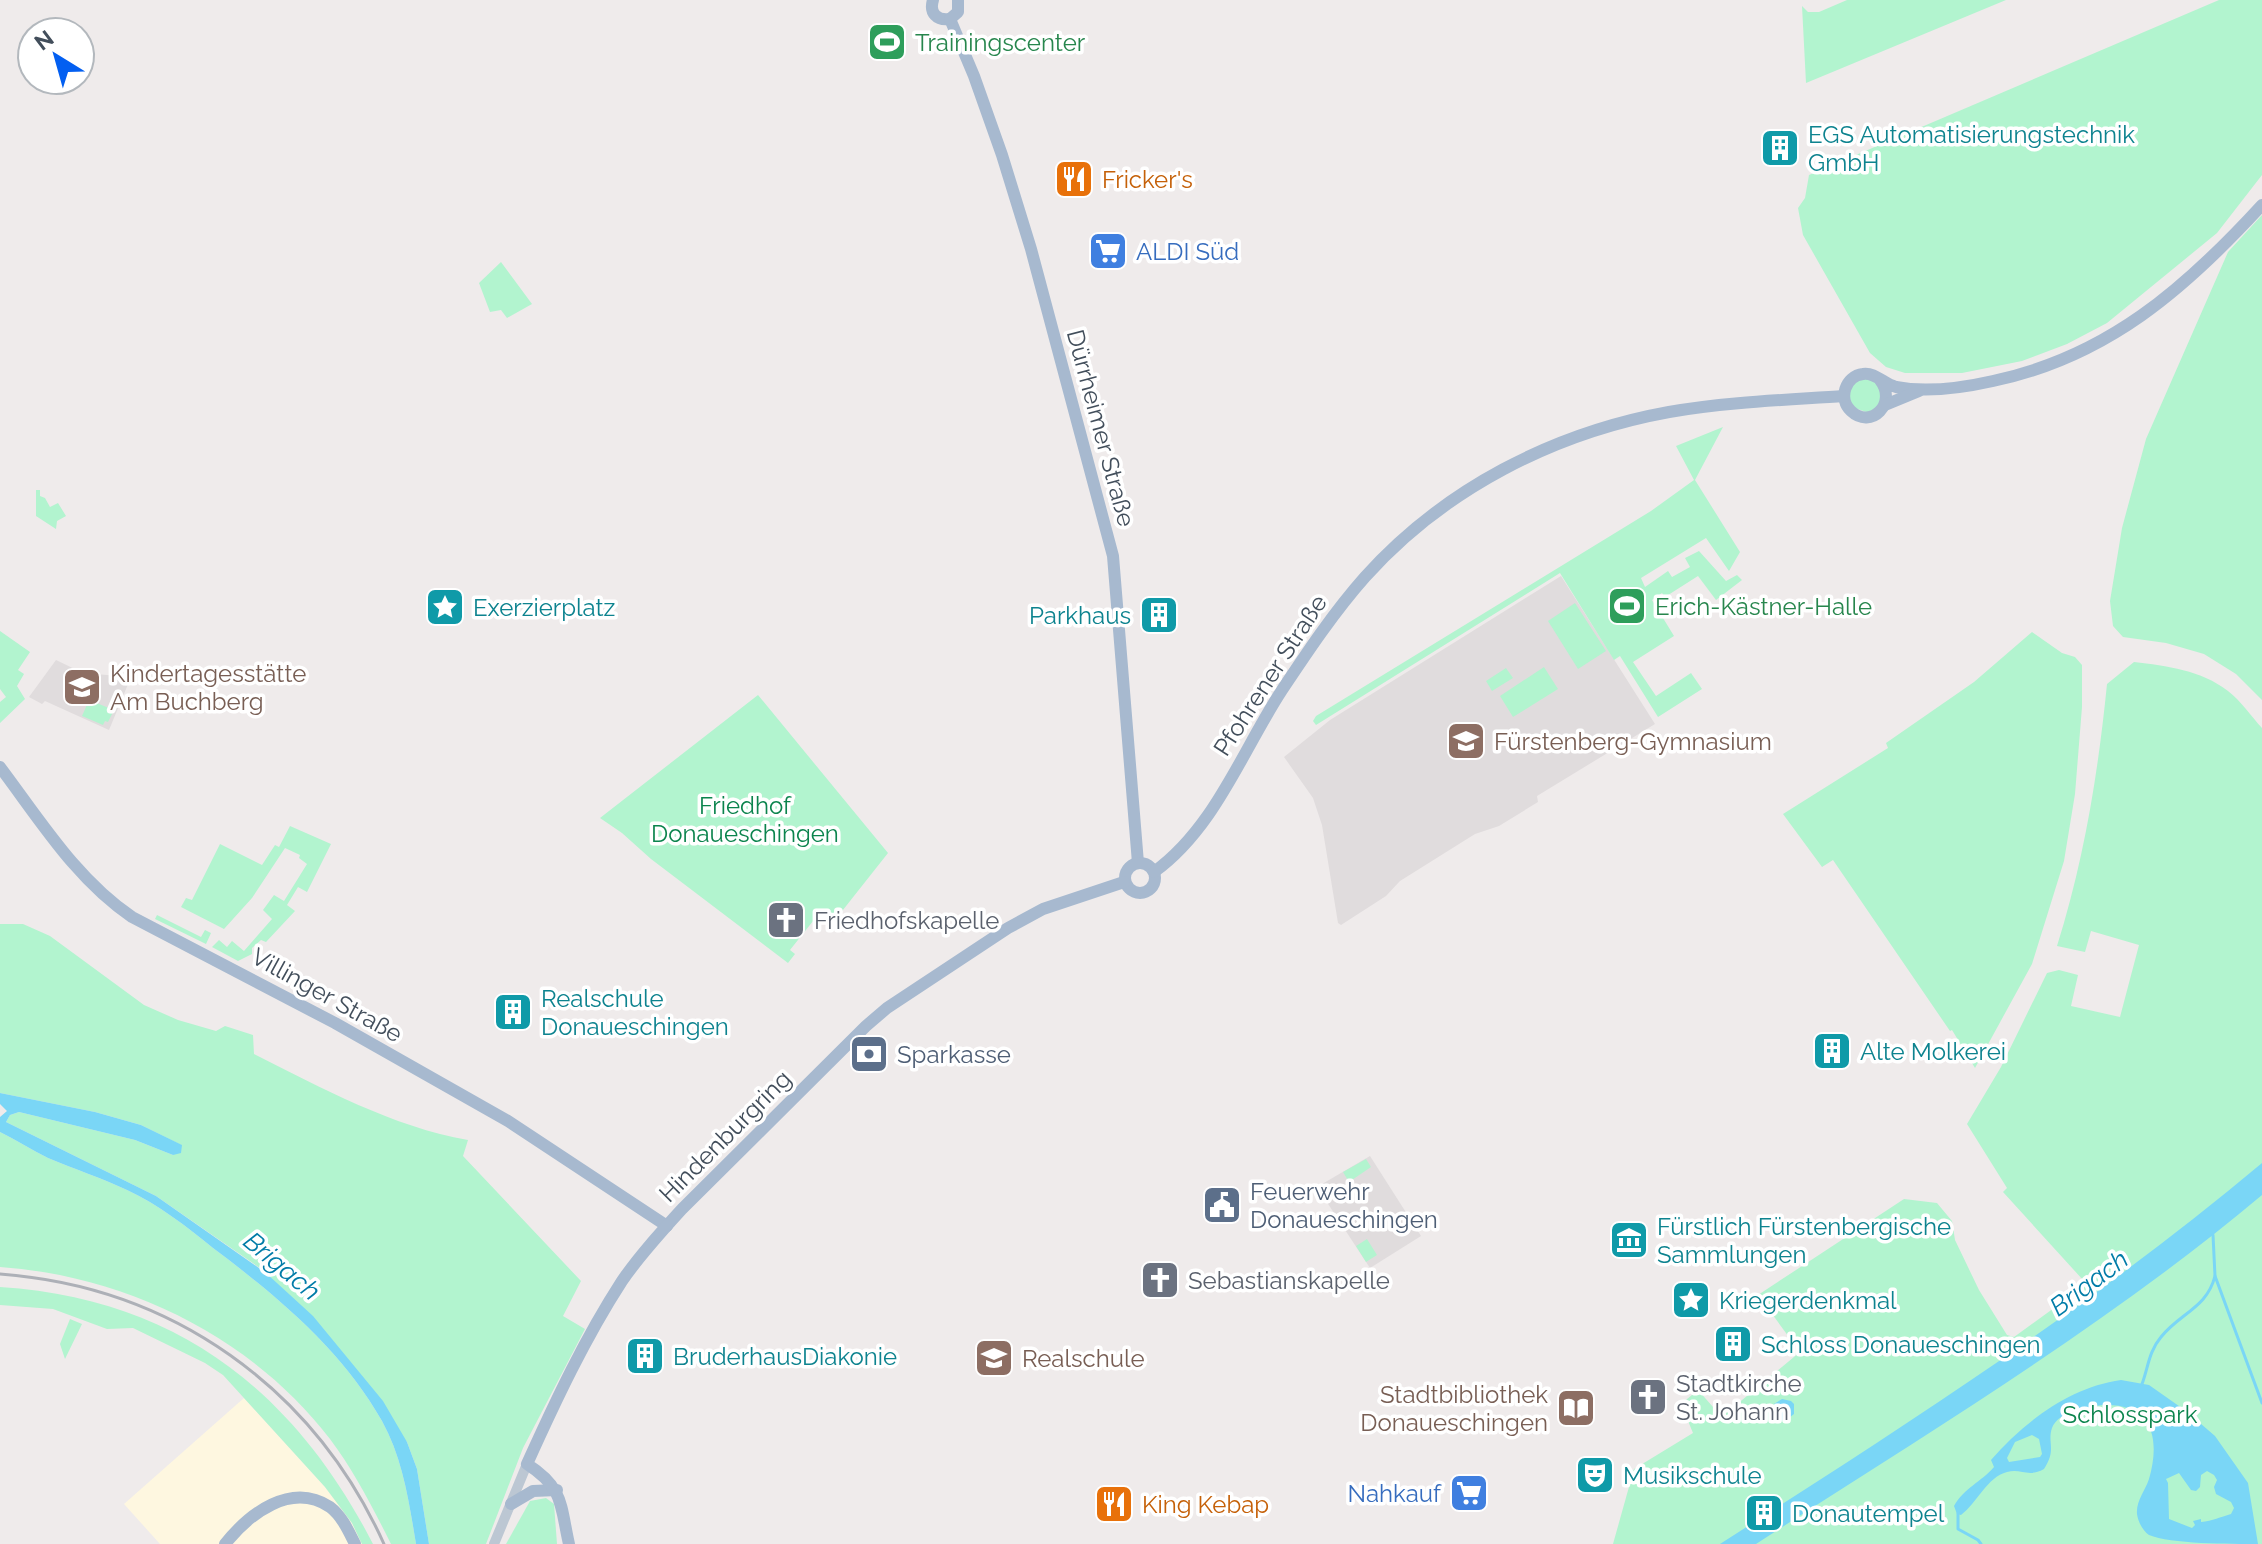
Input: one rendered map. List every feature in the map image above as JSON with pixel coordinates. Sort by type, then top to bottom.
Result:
[{"type":"main road","name":"Dürrheimer Straße","points":[[933,0],[935,15],[944,20],[950,19],[1002,155],[1031,249],[1113,556],[1138,863]]},
{"type":"main road","points":[[950,19],[958,12],[958,0]]},
{"type":"main road","points":[[1924,390],[1885,405],[1875,415],[1861,416],[1849,409],[1844,396],[1848,383],[1861,374],[1874,376],[1890,385],[1924,390],[1968,386],[2054,364],[2136,321],[2173,294],[2262,205]]},
{"type":"main road","points":[[1880,380],[1887,392],[1885,405]]},
{"type":"main road","name":"Pfohrener Straße","points":[[1154,872],[1186,846],[1273,703],[1335,613],[1398,545],[1459,496],[1531,455],[1611,425],[1714,405],[1844,396]]},
{"type":"main road","name":"Villinger Straße","points":[[0,767],[73,863],[107,900],[132,917],[335,1023],[508,1121],[667,1226]]},
{"type":"main road","points":[[1138,863],[1147,865],[1154,872],[1155,882],[1145,893],[1133,893],[1124,882],[1128,868],[1138,863]]},
{"type":"main road","name":"Hindenburgring","points":[[527,1464],[590,1337],[623,1280],[667,1226],[858,1034],[887,1008],[1031,915],[1124,882]]},
{"type":"main road","points":[[527,1464],[549,1479],[557,1490],[569,1544]]},
{"type":"main road","points":[[511,1504],[533,1491],[557,1490]]},
{"type":"main road","points":[[225,1544],[265,1507],[294,1498],[313,1499],[331,1508],[355,1544]]},
{"type":"street","points":[[494,1544],[527,1464]]},
{"type":"shaded area","name":"Fürstenberg-Gymnasium","points":[[1561,576],[1655,724],[1537,796],[1538,802],[1499,826],[1475,834],[1400,881],[1386,896],[1341,925],[1338,923],[1322,825],[1313,798],[1284,757],[1330,720]]},
{"type":"shaded area","name":"Kindertagesstätte Am Buchberg","points":[[56,660],[83,673],[131,677],[109,730],[45,701],[42,704],[29,697]]},
{"type":"shaded area","points":[[1370,1156],[1421,1236],[1370,1268],[1317,1187]]},
{"type":"shaded area","points":[[244,1398],[325,1487],[352,1523],[362,1544],[160,1544],[124,1504]]},
{"type":"green space","points":[[1847,0],[2006,0],[1806,83],[1802,6],[1808,12],[1819,12]]},
{"type":"green space","points":[[2219,0],[2262,0],[2262,175],[2217,233],[2107,323],[2067,344],[2022,361],[1962,373],[1905,373],[1886,367],[1870,353],[1803,235],[1798,208],[1805,198],[1809,175]]},
{"type":"green space","points":[[2262,215],[2262,700],[2236,674],[2204,654],[2166,643],[2123,637],[2113,626],[2110,601],[2122,528],[2146,439],[2228,252]]},
{"type":"green space","points":[[501,262],[532,304],[507,318],[501,310],[490,312],[479,283]]},
{"type":"green space","points":[[1859,378],[1877,380],[1883,402],[1869,413],[1852,407],[1848,391]]},
{"type":"green space","points":[[1723,427],[1695,480],[1740,552],[1729,571],[1706,538],[1641,578],[1645,587],[1668,571],[1672,577],[1690,567],[1685,558],[1699,551],[1726,581],[1737,575],[1742,580],[1716,600],[1698,576],[1665,597],[1662,593],[1652,600],[1674,636],[1633,662],[1656,696],[1691,673],[1702,689],[1658,717],[1620,656],[1614,660],[1560,573],[1316,725],[1313,721],[1316,716],[1651,511],[1694,480],[1676,446]]},
{"type":"green space","points":[[36,490],[40,490],[40,496],[50,507],[58,503],[66,516],[57,521],[56,529],[36,516]]},
{"type":"green space","points":[[1575,603],[1606,651],[1578,669],[1548,621]]},
{"type":"green space","points":[[0,631],[30,652],[18,670],[24,674],[17,686],[25,699],[0,723],[0,702],[6,697],[0,689]]},
{"type":"green space","points":[[2032,632],[2062,653],[2075,657],[2082,665],[2075,794],[2064,861],[2032,964],[1975,1068],[1952,1030],[1833,860],[1822,867],[1783,814],[1888,748],[1886,743],[1974,682]]},
{"type":"green space","name":"Schlosspark","points":[[2134,662],[2171,667],[2207,678],[2233,695],[2262,728],[2262,1544],[1613,1544],[1634,1469],[1693,1433],[1681,1404],[1698,1390],[1713,1407],[1718,1420],[1800,1352],[1758,1295],[1904,1199],[1937,1203],[1952,1221],[1955,1240],[1979,1290],[2007,1335],[2014,1337],[2065,1300],[2083,1280],[2003,1192],[2007,1188],[1967,1124],[2001,1067],[2047,973],[2059,970],[2078,975],[2071,1006],[2120,1017],[2139,945],[2091,931],[2085,952],[2057,946],[2089,816],[2107,684]]},
{"type":"green space","points":[[1544,667],[1558,689],[1513,717],[1500,696]]},
{"type":"green space","points":[[1506,668],[1513,678],[1492,691],[1486,681]]},
{"type":"green space","name":"Friedhof Donaueschingen","points":[[758,695],[888,853],[835,920],[821,911],[790,950],[795,954],[788,963],[600,818]]},
{"type":"green space","points":[[89,700],[114,710],[108,722],[105,721],[103,725],[82,716]]},
{"type":"green space","points":[[290,826],[331,844],[307,892],[298,887],[287,905],[295,911],[266,942],[261,940],[252,948],[252,954],[238,961],[212,947],[219,940],[227,947],[232,941],[244,951],[272,919],[263,910],[274,895],[284,901],[307,864],[299,858],[300,855],[285,848],[252,898],[224,929],[181,907],[186,898],[192,900],[220,844],[262,865],[275,845],[279,847]]},
{"type":"green space","points":[[157,915],[201,937],[205,930],[211,933],[206,944],[155,919]]},
{"type":"green space","points":[[0,924],[23,924],[50,936],[144,1005],[178,1020],[216,1031],[225,1026],[253,1035],[254,1054],[332,1093],[412,1126],[468,1140],[463,1156],[581,1281],[563,1316],[585,1329],[523,1448],[486,1544],[429,1544],[417,1469],[407,1442],[267,1273],[156,1196],[6,1122],[10,1115],[19,1112],[135,1140],[173,1155],[181,1145],[141,1125],[95,1112],[0,1093]]},
{"type":"green space","points":[[0,1132],[48,1158],[117,1186],[161,1209],[261,1285],[306,1326],[348,1371],[382,1421],[400,1466],[416,1544],[391,1544],[355,1477],[330,1439],[299,1403],[263,1370],[225,1342],[140,1298],[94,1283],[0,1267]]},
{"type":"green space","points":[[1366,1159],[1371,1167],[1349,1182],[1343,1172]]},
{"type":"green space","points":[[1367,1239],[1377,1255],[1366,1262],[1356,1246]]},
{"type":"green space","points":[[0,1287],[63,1295],[121,1310],[174,1333],[222,1362],[266,1398],[306,1440],[341,1489],[373,1544],[362,1544],[352,1523],[325,1487],[223,1375],[133,1328],[107,1329],[53,1309],[0,1305]]},
{"type":"green space","points":[[70,1319],[82,1324],[65,1359],[60,1344]]},
{"type":"green space","points":[[546,1498],[554,1504],[557,1544],[506,1544],[530,1501]]},
{"type":"water","points":[[0,1093],[95,1112],[141,1125],[182,1145],[181,1153],[173,1155],[135,1140],[19,1112],[10,1115],[6,1122],[156,1196],[266,1273],[313,1316],[383,1401],[407,1442],[417,1469],[429,1544],[416,1544],[400,1466],[382,1421],[366,1395],[328,1348],[261,1285],[161,1209],[117,1186],[48,1158],[0,1132],[0,1117],[7,1111],[0,1104]]},
{"type":"water","points":[[2262,1163],[2262,1195],[2141,1290],[1950,1420],[1756,1544],[1720,1544],[1929,1409],[2065,1315]]},
{"type":"water","points":[[2121,1380],[2149,1385],[2215,1436],[2248,1483],[2258,1544],[2186,1542],[2149,1535],[2140,1523],[2137,1509],[2152,1465],[2154,1451],[2150,1428],[2135,1411],[2107,1405],[2085,1408],[2061,1417],[2052,1428],[2051,1451],[2044,1469],[2033,1473],[2012,1471],[2000,1475],[1967,1510],[1961,1515],[1957,1514],[1954,1506],[1958,1500],[1994,1467],[1991,1460],[2018,1432],[2066,1398]],"holes":[[[2032,1435],[2039,1439],[2040,1457],[2009,1462],[2007,1458],[2015,1442]],[[2207,1471],[2217,1480],[2214,1487],[2216,1494],[2231,1502],[2234,1508],[2231,1514],[2201,1522],[2201,1519],[2193,1521],[2195,1525],[2192,1528],[2169,1519],[2166,1479],[2179,1473],[2191,1490],[2196,1491],[2200,1487],[2201,1475]]]},
{"type":"water","points":[[1782,1399],[1794,1404],[1794,1414],[1785,1421],[1776,1419],[1774,1404]]},
{"type":"waterway","points":[[2213,1235],[2215,1276],[2262,1403]]},
{"type":"waterway","points":[[2142,1384],[2157,1342],[2206,1296],[2215,1276]]},
{"type":"waterway","points":[[1958,1513],[1958,1529],[1981,1544]]},
{"type":"railway","points":[[0,1274],[63,1283],[123,1300],[178,1324],[230,1355],[277,1393],[318,1437],[354,1488],[384,1544]]},
{"type":"place","name":"Trainingscenter","points":[[887,42]]},
{"type":"place","name":"EGS Automatisierungstechnik GmbH","points":[[1780,148]]},
{"type":"place","name":"Fricker's","points":[[1074,179]]},
{"type":"place","name":"ALDI Süd","points":[[1108,251]]},
{"type":"place","name":"Erich-Kästner-Halle","points":[[1627,606]]},
{"type":"place","name":"Exerzierplatz","points":[[445,607]]},
{"type":"place","name":"Parkhaus","points":[[1159,615]]},
{"type":"place","name":"Kindertagesstätte Am Buchberg","points":[[82,687]]},
{"type":"place","name":"Fürstenberg-Gymnasium","points":[[1466,741]]},
{"type":"place","name":"Friedhofskapelle","points":[[786,920]]},
{"type":"place","name":"Realschule Donaueschingen","points":[[513,1012]]},
{"type":"place","name":"Alte Molkerei","points":[[1832,1051]]},
{"type":"place","name":"Sparkasse","points":[[869,1054]]},
{"type":"place","name":"Feuerwehr Donaueschingen","points":[[1222,1205]]},
{"type":"place","name":"Fürstlich Fürstenbergische Sammlungen","points":[[1629,1240]]},
{"type":"place","name":"Sebastianskapelle","points":[[1160,1280]]},
{"type":"place","name":"Kriegerdenkmal","points":[[1691,1300]]},
{"type":"place","name":"Schloss Donaueschingen","points":[[1733,1344]]},
{"type":"place","name":"BruderhausDiakonie","points":[[645,1356]]},
{"type":"place","name":"Realschule","points":[[994,1358]]},
{"type":"place","name":"Stadtkirche St. Johann","points":[[1648,1397]]},
{"type":"place","name":"Stadtbibliothek Donaueschingen","points":[[1576,1408]]},
{"type":"place","name":"Musikschule","points":[[1595,1475]]},
{"type":"place","name":"Nahkauf","points":[[1469,1493]]},
{"type":"place","name":"King Kebap","points":[[1114,1504]]},
{"type":"place","name":"Donautempel","points":[[1764,1513]]},
{"type":"water label","name":"Brigach","points":[[282,1266]]},
{"type":"water label","name":"Brigach","points":[[2089,1283]]}]
